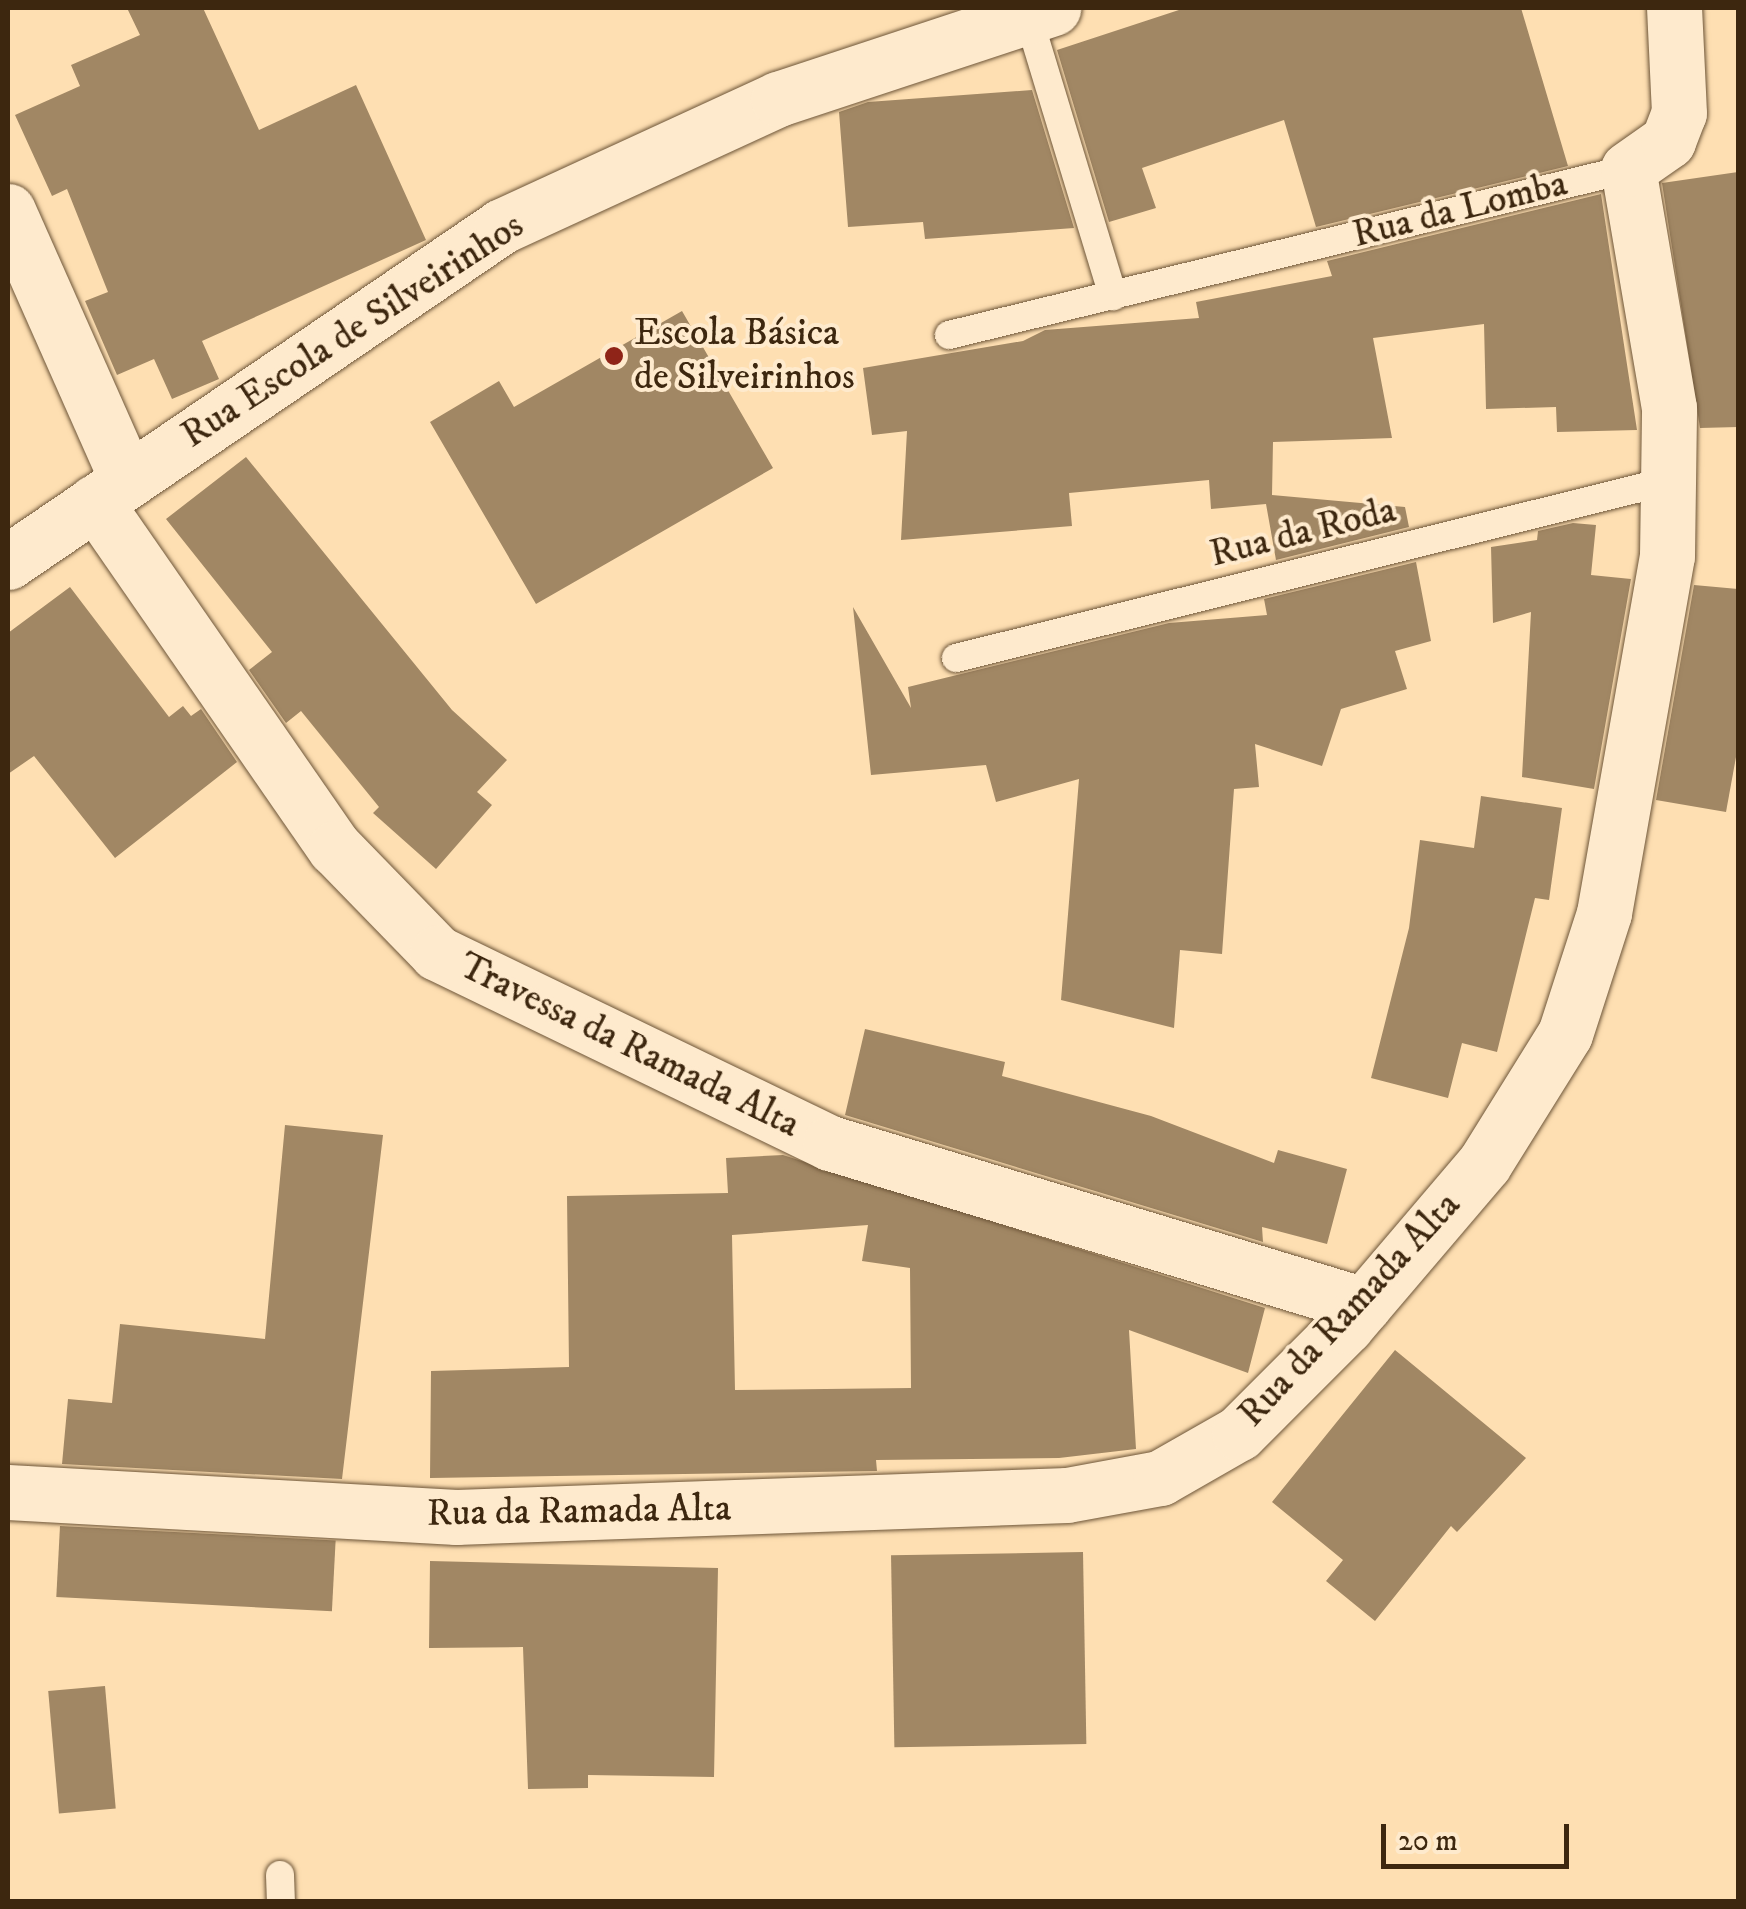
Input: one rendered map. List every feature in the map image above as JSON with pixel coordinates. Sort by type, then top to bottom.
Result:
[{"type":"street","name":"Rua da Lomba","points":[[1628,169],[1668,141],[1679,113],[1674,8]]},
{"type":"street","name":"Rua Escola de Silveirinhos","points":[[8,562],[502,226],[778,99],[1040,12]]},
{"type":"street","name":"Rua da Ramada Alta","points":[[8,1492],[456,1518],[1067,1496],[1160,1478],[1239,1433],[1364,1305],[1484,1164],[1565,1034],[1611,874],[1666,556],[1669,408],[1628,169]]},
{"type":"street","name":"Travessa da Ramada Alta","points":[[8,211],[111,491],[336,848],[437,953],[830,1142],[1364,1305]]},
{"type":"lane","points":[[1040,12],[1113,296]]},
{"type":"lane","name":"Rua da Lomba","points":[[949,336],[1628,169]]},
{"type":"lane","name":"Rua da Roda","points":[[956,658],[1668,481]]},
{"type":"building","points":[[127,8],[203,8],[259,130],[356,85],[426,240],[202,341],[219,379],[172,399],[154,359],[117,375],[85,301],[108,292],[67,189],[52,196],[15,115],[80,86],[71,65],[140,35]]},
{"type":"building","points":[[1185,8],[1521,8],[1568,166],[1316,227],[1284,120],[1142,168],[1156,208],[1109,222],[1057,50]]},
{"type":"building","points":[[1032,90],[1074,228],[925,239],[923,222],[848,227],[839,112],[868,102]]},
{"type":"building","points":[[1738,172],[1738,427],[1700,428],[1662,183]]},
{"type":"building","points":[[1601,194],[1637,430],[1557,432],[1556,407],[1486,409],[1484,324],[1373,338],[1392,438],[1273,442],[1272,495],[1405,507],[1409,527],[1276,560],[1266,504],[1211,509],[1209,480],[1069,493],[1072,526],[901,540],[907,431],[872,435],[863,368],[1023,341],[1045,330],[1199,318],[1196,302],[1332,276],[1327,261]]},
{"type":"building","points":[[682,311],[773,468],[536,604],[430,422],[499,381],[514,407]]},
{"type":"building","points":[[246,457],[452,710],[507,760],[477,792],[492,805],[436,869],[373,813],[379,807],[301,711],[286,723],[249,670],[272,652],[166,519]]},
{"type":"building","points":[[1573,523],[1596,525],[1591,575],[1631,579],[1594,789],[1522,777],[1531,612],[1493,623],[1491,547],[1537,540],[1538,531]]},
{"type":"building","points":[[1416,562],[1431,641],[1395,651],[1407,689],[1341,709],[1322,766],[1255,744],[1259,787],[1234,789],[1222,954],[1180,950],[1174,1028],[1061,1000],[1079,779],[996,802],[986,765],[871,775],[853,607],[911,708],[908,687],[1169,623],[1267,615],[1264,599]]},
{"type":"building","points":[[1694,585],[1738,589],[1738,746],[1726,812],[1656,800]]},
{"type":"building","points":[[70,587],[169,717],[183,706],[191,716],[201,709],[237,762],[115,858],[34,756],[8,774],[8,633]]},
{"type":"building","points":[[1481,796],[1562,808],[1549,900],[1535,898],[1497,1052],[1462,1043],[1448,1098],[1371,1078],[1409,928],[1420,840],[1474,848]]},
{"type":"building","points":[[865,1029],[1005,1062],[1002,1076],[1151,1116],[1274,1163],[1278,1150],[1347,1169],[1327,1244],[1262,1227],[1263,1242],[845,1115]]},
{"type":"building","points":[[285,1125],[383,1135],[342,1479],[62,1464],[68,1399],[112,1403],[120,1324],[265,1339]]},
{"type":"building","points":[[783,1155],[1265,1308],[1248,1373],[1129,1330],[1136,1449],[1059,1458],[876,1460],[877,1471],[430,1478],[431,1371],[569,1367],[567,1196],[728,1193],[726,1158]],"holes":[[[868,1225],[862,1261],[910,1268],[911,1388],[735,1390],[732,1235]]]},
{"type":"building","points":[[1395,1350],[1526,1458],[1457,1532],[1451,1526],[1375,1621],[1326,1581],[1343,1560],[1272,1502]]},
{"type":"building","points":[[60,1526],[336,1540],[332,1611],[56,1597]]},
{"type":"building","points":[[1083,1552],[1086,1744],[894,1747],[891,1555]]},
{"type":"building","points":[[430,1561],[718,1568],[714,1777],[588,1775],[588,1788],[528,1789],[523,1647],[429,1648]]},
{"type":"building","points":[[105,1686],[116,1809],[59,1813],[48,1691]]},
{"type":"place","name":"Escola Básica de Silveirinhos","points":[[614,356]]}]
